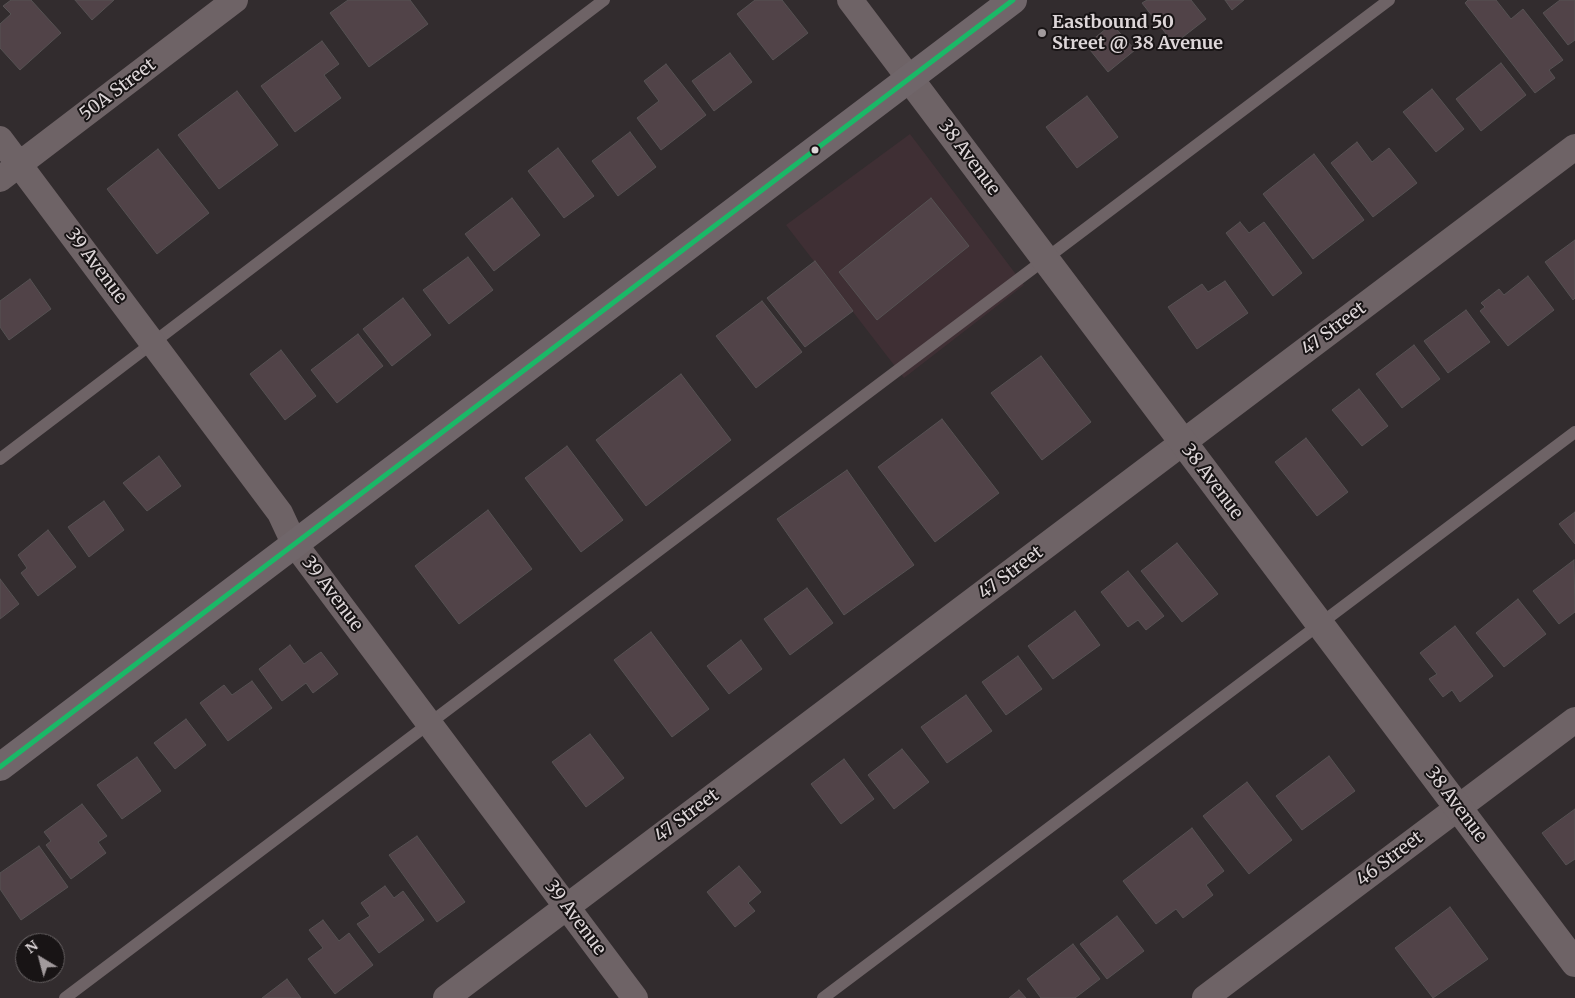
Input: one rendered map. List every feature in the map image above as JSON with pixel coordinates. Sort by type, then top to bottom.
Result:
[{"type":"main road","points":[[0,767],[294,542],[1013,0]]},
{"type":"street","name":"50A Street","points":[[10,172],[235,0]]},
{"type":"street","name":"38 Avenue","points":[[850,0],[1575,963]]},
{"type":"street","name":"39 Avenue","points":[[0,138],[10,172],[153,342],[280,513],[294,542],[635,998]]},
{"type":"street","name":"47 Street","points":[[446,998],[1575,147]]},
{"type":"street","name":"46 Street","points":[[1206,998],[1575,720]]},
{"type":"lane","points":[[0,459],[604,0]]},
{"type":"lane","points":[[65,998],[1389,0]]},
{"type":"lane","points":[[823,998],[1575,432]]},
{"type":"shaded area","points":[[910,134],[1024,285],[904,378],[786,225]]},
{"type":"building","points":[[11,0],[31,0],[61,33],[20,70],[0,48],[0,24],[11,14],[3,6]]},
{"type":"building","points":[[75,0],[114,0],[92,20]]},
{"type":"building","points":[[348,0],[410,0],[428,24],[369,67],[330,13]]},
{"type":"building","points":[[755,0],[782,0],[808,33],[773,60],[737,14]]},
{"type":"building","points":[[1147,0],[1191,0],[1206,19],[1174,44],[1142,3]]},
{"type":"building","points":[[1225,0],[1244,0],[1232,10]]},
{"type":"building","points":[[1468,0],[1496,0],[1511,19],[1523,9],[1563,60],[1549,70],[1555,78],[1535,93],[1465,3]]},
{"type":"building","points":[[1560,0],[1575,0],[1575,40],[1568,45],[1543,13]]},
{"type":"building","points":[[1112,24],[1135,50],[1108,72],[1086,45]]},
{"type":"building","points":[[322,41],[339,64],[324,75],[341,98],[295,132],[261,86]]},
{"type":"building","points":[[730,53],[752,82],[714,111],[692,81]]},
{"type":"building","points":[[1501,63],[1526,95],[1481,131],[1456,99]]},
{"type":"building","points":[[666,64],[706,115],[661,150],[637,118],[659,101],[644,81]]},
{"type":"building","points":[[1432,89],[1464,129],[1436,152],[1403,112]]},
{"type":"building","points":[[237,91],[278,145],[219,189],[178,135]]},
{"type":"building","points":[[1087,96],[1118,137],[1077,168],[1046,127]]},
{"type":"building","points":[[630,132],[656,167],[618,196],[592,161]]},
{"type":"building","points":[[1357,142],[1372,162],[1389,148],[1417,183],[1373,217],[1331,163]]},
{"type":"building","points":[[558,148],[594,196],[564,218],[528,171]]},
{"type":"building","points":[[158,149],[209,213],[157,254],[107,189]]},
{"type":"building","points":[[1314,154],[1364,220],[1313,259],[1263,194]]},
{"type":"building","points":[[512,198],[540,235],[494,271],[465,234]]},
{"type":"building","points":[[931,198],[969,246],[877,320],[839,272]]},
{"type":"building","points":[[1240,222],[1249,233],[1264,222],[1302,273],[1273,296],[1226,233]]},
{"type":"building","points":[[1575,240],[1575,298],[1573,300],[1545,262]]},
{"type":"building","points":[[468,257],[493,290],[449,324],[423,290]]},
{"type":"building","points":[[815,261],[853,311],[805,347],[767,298]]},
{"type":"building","points":[[1528,276],[1554,310],[1508,346],[1480,311],[1485,307],[1481,303],[1499,289],[1504,295]]},
{"type":"building","points":[[30,279],[51,309],[9,340],[0,327],[0,301]]},
{"type":"building","points":[[1225,281],[1248,313],[1197,349],[1168,307],[1202,284],[1208,292]]},
{"type":"building","points":[[403,298],[431,335],[392,366],[363,329]]},
{"type":"building","points":[[762,301],[802,352],[756,388],[716,336]]},
{"type":"building","points":[[1466,310],[1490,342],[1448,373],[1424,341]]},
{"type":"building","points":[[358,334],[383,366],[337,403],[311,370]]},
{"type":"building","points":[[1414,345],[1440,379],[1402,408],[1376,374]]},
{"type":"building","points":[[281,350],[316,396],[285,420],[250,374]]},
{"type":"building","points":[[1041,356],[1091,422],[1042,460],[991,393]]},
{"type":"building","points":[[681,374],[731,440],[646,506],[596,440]]},
{"type":"building","points":[[1359,389],[1388,426],[1362,446],[1332,410]]},
{"type":"building","points":[[942,419],[999,493],[935,542],[878,467]]},
{"type":"building","points":[[1306,438],[1348,492],[1317,516],[1275,462]]},
{"type":"building","points":[[567,446],[623,520],[581,552],[525,478]]},
{"type":"building","points":[[159,456],[181,486],[147,511],[123,483]]},
{"type":"building","points":[[847,470],[914,565],[844,615],[777,519]]},
{"type":"building","points":[[104,501],[124,530],[89,557],[68,527]]},
{"type":"building","points":[[488,510],[532,569],[459,624],[415,566]]},
{"type":"building","points":[[1575,512],[1575,544],[1559,524]]},
{"type":"building","points":[[48,530],[76,567],[38,596],[21,573],[27,568],[18,555]]},
{"type":"building","points":[[1177,543],[1218,594],[1182,622],[1141,571]]},
{"type":"building","points":[[1574,560],[1575,612],[1559,624],[1533,591]]},
{"type":"building","points":[[1128,571],[1164,616],[1146,630],[1138,620],[1128,627],[1101,592]]},
{"type":"building","points":[[0,579],[19,604],[0,619]]},
{"type":"building","points":[[807,588],[833,623],[790,655],[764,619]]},
{"type":"building","points":[[1518,599],[1546,634],[1504,667],[1476,633]]},
{"type":"building","points":[[1075,611],[1100,645],[1053,679],[1028,646]]},
{"type":"building","points":[[1455,626],[1493,676],[1460,702],[1452,690],[1443,697],[1429,679],[1437,674],[1420,653]]},
{"type":"building","points":[[651,632],[709,709],[672,737],[614,660]]},
{"type":"building","points":[[741,640],[762,669],[729,694],[707,666]]},
{"type":"building","points":[[290,645],[304,664],[321,652],[338,674],[313,693],[306,683],[282,701],[259,669]]},
{"type":"building","points":[[1018,656],[1042,689],[1006,715],[982,682]]},
{"type":"building","points":[[252,681],[272,708],[228,741],[200,703],[224,685],[232,695]]},
{"type":"building","points":[[966,695],[992,731],[947,763],[921,727]]},
{"type":"building","points":[[186,719],[206,745],[175,769],[154,743]]},
{"type":"building","points":[[590,734],[624,778],[586,807],[552,762]]},
{"type":"building","points":[[902,749],[929,782],[894,809],[868,775]]},
{"type":"building","points":[[1329,756],[1355,791],[1302,830],[1276,796]]},
{"type":"building","points":[[137,757],[161,791],[122,819],[97,785]]},
{"type":"building","points":[[844,759],[874,799],[841,824],[811,784]]},
{"type":"building","points":[[1247,782],[1292,840],[1249,874],[1203,816]]},
{"type":"building","points":[[82,804],[107,836],[98,842],[106,853],[71,879],[46,845],[51,841],[44,832]]},
{"type":"building","points":[[1575,809],[1575,859],[1566,865],[1542,833]]},
{"type":"building","points":[[1192,828],[1224,871],[1206,885],[1213,895],[1183,918],[1176,909],[1156,924],[1123,881]]},
{"type":"building","points":[[417,836],[465,902],[437,922],[389,855]]},
{"type":"building","points":[[39,846],[68,887],[21,920],[0,889],[0,873]]},
{"type":"building","points":[[739,866],[761,892],[748,903],[755,911],[735,927],[707,892]]},
{"type":"building","points":[[385,886],[394,898],[403,891],[424,920],[379,953],[357,924],[370,916],[361,903]]},
{"type":"building","points":[[1450,907],[1488,959],[1433,998],[1395,948]]},
{"type":"building","points":[[1117,916],[1144,951],[1107,979],[1080,944]]},
{"type":"building","points":[[323,920],[339,941],[349,933],[373,965],[335,994],[308,959],[323,948],[309,930]]},
{"type":"building","points":[[1073,944],[1100,979],[1075,998],[1041,998],[1027,979]]},
{"type":"building","points":[[287,979],[301,998],[262,998]]},
{"type":"building","points":[[1019,990],[1026,998],[1009,998]]},
{"type":"transit line","points":[[0,767],[1013,0]]},
{"type":"place","name":"Eastbound 50 Street @ 38 Avenue","points":[[1042,33]]}]
